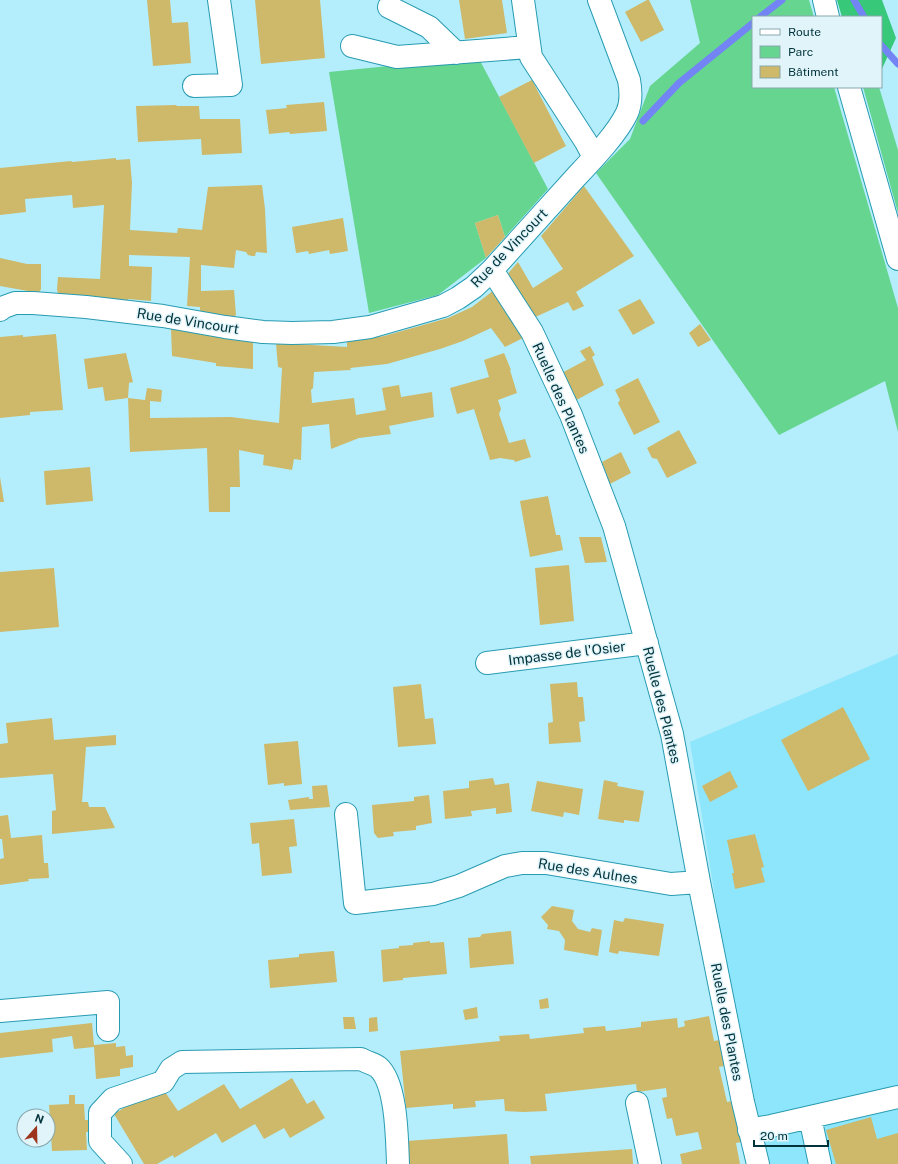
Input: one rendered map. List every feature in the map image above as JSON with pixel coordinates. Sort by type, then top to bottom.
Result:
[{"type":"street","points":[[194,86],[231,85],[219,0]]},
{"type":"street","points":[[523,0],[530,57],[586,142],[594,157]]},
{"type":"street","name":"Rue de Vincourt","points":[[1,306],[15,303],[86,307],[163,316],[263,332],[292,333],[333,332],[370,327],[443,306],[474,287],[492,270],[594,157],[627,113],[630,104],[631,91],[629,80],[599,0]]},
{"type":"street","points":[[824,0],[828,16]]},
{"type":"street","points":[[389,7],[429,27],[456,53]]},
{"type":"street","points":[[352,46],[397,57],[529,47]]},
{"type":"street","points":[[849,88],[898,259]]},
{"type":"street","name":"Ruelle des Plantes","points":[[492,270],[532,332],[571,415],[614,526],[672,734],[699,882],[749,1130],[758,1164]]},
{"type":"street","name":"Impasse de l'Osier","points":[[487,663],[647,643]]},
{"type":"street","name":"Rue des Aulnes","points":[[346,814],[355,903],[433,894],[459,886],[505,866],[522,863],[546,863],[671,884],[699,882]]},
{"type":"street","points":[[0,1011],[108,1002],[108,1030]]},
{"type":"street","points":[[121,1164],[100,1141],[100,1113],[113,1099],[163,1082],[172,1069],[182,1062],[361,1059],[378,1067],[385,1076],[393,1097],[398,1164]]},
{"type":"street","points":[[749,1130],[898,1097]]},
{"type":"street","points":[[637,1103],[650,1164]]},
{"type":"street","points":[[810,1117],[820,1164]]},
{"type":"shaded area","points":[[898,654],[898,1164],[758,1164],[690,742]]},
{"type":"green space","points":[[690,0],[809,0],[814,16],[752,16],[752,88],[834,88],[898,308],[898,432],[885,381],[779,435],[596,173],[630,139],[650,86],[700,43]]},
{"type":"green space","points":[[837,0],[882,0],[896,38],[882,69],[882,16],[842,16]]},
{"type":"green space","points":[[478,57],[548,189],[505,237],[498,215],[475,223],[486,258],[438,295],[369,313],[329,72]]},
{"type":"green space","points":[[863,88],[879,88],[898,150],[898,213]]},
{"type":"building","points":[[147,0],[170,0],[172,23],[188,22],[191,63],[153,66]]},
{"type":"building","points":[[255,0],[320,0],[325,58],[261,64]]},
{"type":"building","points":[[459,0],[502,0],[507,33],[465,39]]},
{"type":"building","points":[[649,0],[664,30],[641,42],[625,12]]},
{"type":"building","points":[[532,80],[566,146],[534,163],[499,97]]},
{"type":"building","points":[[324,102],[327,131],[269,134],[266,110],[287,108],[286,105]]},
{"type":"building","points":[[136,106],[199,106],[200,119],[240,119],[242,153],[202,155],[201,139],[138,142]]},
{"type":"building","points":[[116,158],[116,160],[130,159],[132,183],[130,230],[177,233],[178,228],[202,230],[208,187],[262,185],[265,209],[267,253],[256,252],[255,256],[252,256],[248,255],[246,252],[236,250],[234,268],[201,265],[201,291],[234,290],[236,315],[233,317],[200,312],[200,307],[187,306],[190,257],[129,255],[129,266],[152,267],[151,301],[58,294],[58,277],[100,279],[104,205],[73,208],[72,195],[25,199],[26,212],[0,215],[0,168]]},
{"type":"building","points":[[584,186],[634,256],[576,292],[584,306],[573,311],[568,302],[529,320],[504,278],[518,262],[533,288],[563,269],[541,236]]},
{"type":"building","points":[[498,215],[505,237],[486,258],[475,223]]},
{"type":"building","points":[[343,218],[348,251],[330,254],[329,250],[309,254],[308,251],[296,253],[292,227]]},
{"type":"building","points":[[0,258],[27,264],[41,264],[41,289],[39,293],[0,286]]},
{"type":"building","points":[[498,287],[529,335],[505,347],[491,328],[463,341],[440,349],[387,364],[350,368],[351,370],[314,372],[313,388],[311,390],[312,403],[354,398],[356,415],[386,410],[382,388],[399,385],[401,397],[432,392],[434,417],[389,426],[391,434],[359,438],[331,449],[329,424],[302,427],[301,460],[294,459],[292,470],[263,465],[264,455],[239,450],[240,487],[230,487],[230,512],[209,512],[207,448],[130,452],[128,398],[145,400],[147,388],[162,390],[161,402],[150,401],[150,418],[231,417],[279,423],[282,368],[278,367],[276,343],[347,347],[347,342],[384,336],[448,318],[472,307]]},
{"type":"building","points":[[640,299],[655,323],[633,335],[618,310]]},
{"type":"building","points":[[700,324],[711,340],[698,347],[689,333]]},
{"type":"building","points":[[171,329],[216,334],[253,342],[253,369],[216,366],[216,363],[172,356]]},
{"type":"building","points":[[56,334],[63,410],[30,412],[30,415],[0,418],[0,337],[23,335],[23,337]]},
{"type":"building","points":[[590,346],[595,355],[592,357],[604,385],[571,403],[558,375],[586,360],[580,351]]},
{"type":"building","points":[[126,353],[133,382],[129,383],[128,398],[105,401],[103,387],[88,389],[84,359]]},
{"type":"building","points":[[504,353],[511,370],[517,393],[498,400],[501,409],[499,414],[509,443],[525,439],[531,457],[515,462],[514,460],[500,458],[490,460],[474,409],[457,414],[450,388],[489,377],[484,360]]},
{"type":"building","points":[[638,378],[660,422],[634,435],[618,403],[620,400],[615,390]]},
{"type":"building","points":[[679,430],[697,463],[667,478],[657,459],[652,458],[647,448]]},
{"type":"building","points":[[621,452],[631,473],[610,484],[602,462]]},
{"type":"building","points":[[90,467],[93,501],[46,505],[44,471]]},
{"type":"building","points":[[0,477],[4,502],[0,502]]},
{"type":"building","points":[[548,496],[556,535],[560,535],[563,550],[530,557],[520,501]]},
{"type":"building","points":[[579,537],[601,537],[607,562],[585,563]]},
{"type":"building","points":[[569,565],[574,621],[540,625],[535,568]]},
{"type":"building","points":[[54,568],[59,627],[0,632],[0,572]]},
{"type":"building","points":[[577,682],[578,697],[583,697],[585,721],[579,722],[581,742],[549,744],[548,723],[553,722],[550,684]]},
{"type":"building","points":[[421,684],[425,719],[433,718],[436,744],[398,747],[393,687]]},
{"type":"building","points":[[843,707],[870,759],[808,791],[781,740]]},
{"type":"building","points":[[52,718],[54,740],[116,735],[116,745],[86,747],[82,802],[88,802],[89,807],[105,807],[115,828],[52,834],[52,811],[56,810],[53,774],[0,778],[0,744],[8,743],[6,723]]},
{"type":"building","points":[[298,741],[302,784],[284,786],[284,783],[268,785],[264,744]]},
{"type":"building","points":[[730,771],[738,787],[710,802],[702,786]]},
{"type":"building","points":[[493,778],[495,785],[509,783],[512,812],[496,814],[496,808],[471,811],[472,816],[445,819],[443,791],[469,788],[469,781]]},
{"type":"building","points":[[604,780],[618,783],[617,786],[644,791],[639,822],[624,820],[624,823],[598,819]]},
{"type":"building","points":[[537,781],[583,789],[579,815],[564,812],[563,817],[531,811]]},
{"type":"building","points":[[327,785],[330,807],[290,810],[288,800],[309,797],[309,799],[313,799],[312,786]]},
{"type":"building","points":[[429,795],[432,823],[416,826],[416,830],[393,832],[394,836],[378,838],[374,833],[372,805],[414,801],[414,797]]},
{"type":"building","points":[[8,815],[11,838],[42,835],[44,863],[48,863],[49,878],[28,879],[29,881],[0,885],[0,859],[4,858],[2,839],[0,839],[0,816]]},
{"type":"building","points":[[294,819],[297,846],[289,847],[292,873],[262,876],[259,843],[252,844],[250,823]]},
{"type":"building","points":[[755,834],[764,867],[761,868],[765,882],[735,889],[732,873],[734,873],[727,840]]},
{"type":"building","points":[[552,906],[574,910],[572,921],[578,929],[590,932],[592,928],[602,930],[598,956],[564,950],[565,940],[559,931],[547,929],[548,925],[541,917]]},
{"type":"building","points":[[625,918],[664,924],[659,956],[619,951],[618,954],[609,952],[614,920],[623,922]]},
{"type":"building","points":[[511,931],[514,964],[470,968],[468,938],[480,937],[482,934]]},
{"type":"building","points":[[430,941],[430,943],[444,942],[447,974],[403,978],[403,980],[383,982],[381,950],[399,948],[399,946],[413,945],[413,943]]},
{"type":"building","points":[[334,951],[337,982],[270,988],[268,960],[299,957],[299,954]]},
{"type":"building","points":[[548,998],[549,1008],[540,1009],[539,1000]]},
{"type":"building","points":[[477,1007],[478,1018],[465,1020],[463,1010]]},
{"type":"building","points":[[709,1016],[714,1041],[719,1040],[724,1066],[719,1067],[727,1102],[732,1101],[741,1142],[736,1143],[740,1164],[682,1164],[680,1154],[702,1149],[698,1132],[676,1136],[672,1118],[667,1119],[662,1098],[667,1097],[666,1088],[637,1092],[636,1084],[545,1094],[547,1111],[505,1111],[504,1099],[475,1101],[476,1107],[453,1109],[453,1104],[406,1108],[400,1051],[500,1041],[499,1036],[529,1034],[530,1039],[584,1033],[583,1028],[605,1026],[606,1031],[641,1027],[641,1022],[677,1018],[678,1028],[685,1026],[684,1021]]},
{"type":"building","points":[[343,1017],[354,1017],[356,1029],[344,1029]]},
{"type":"building","points":[[377,1017],[378,1031],[369,1032],[369,1018]]},
{"type":"building","points":[[92,1023],[94,1045],[116,1043],[116,1047],[125,1046],[126,1056],[133,1055],[133,1067],[120,1069],[120,1076],[96,1079],[94,1047],[74,1049],[72,1036],[52,1039],[53,1052],[0,1058],[0,1033]]},
{"type":"building","points":[[292,1078],[307,1104],[314,1100],[325,1118],[290,1138],[284,1128],[264,1139],[255,1124],[222,1143],[216,1133],[174,1158],[173,1155],[157,1164],[144,1164],[114,1114],[146,1094],[163,1089],[178,1111],[224,1084],[240,1109]]},
{"type":"building","points":[[69,1095],[75,1095],[75,1104],[84,1104],[85,1120],[89,1120],[89,1132],[86,1132],[87,1150],[52,1151],[52,1148],[56,1148],[56,1108],[49,1108],[49,1105],[69,1104]]},
{"type":"building","points":[[871,1117],[877,1139],[898,1133],[898,1164],[836,1164],[826,1130]]},
{"type":"building","points":[[507,1134],[509,1164],[408,1164],[406,1141]]},
{"type":"building","points":[[632,1149],[633,1164],[531,1164],[530,1156]]},
{"type":"waterway","points":[[761,16],[782,0]]},
{"type":"waterway","points":[[854,0],[863,16]]},
{"type":"waterway","points":[[643,121],[679,83],[752,24]]},
{"type":"waterway","points":[[882,46],[898,64]]}]
